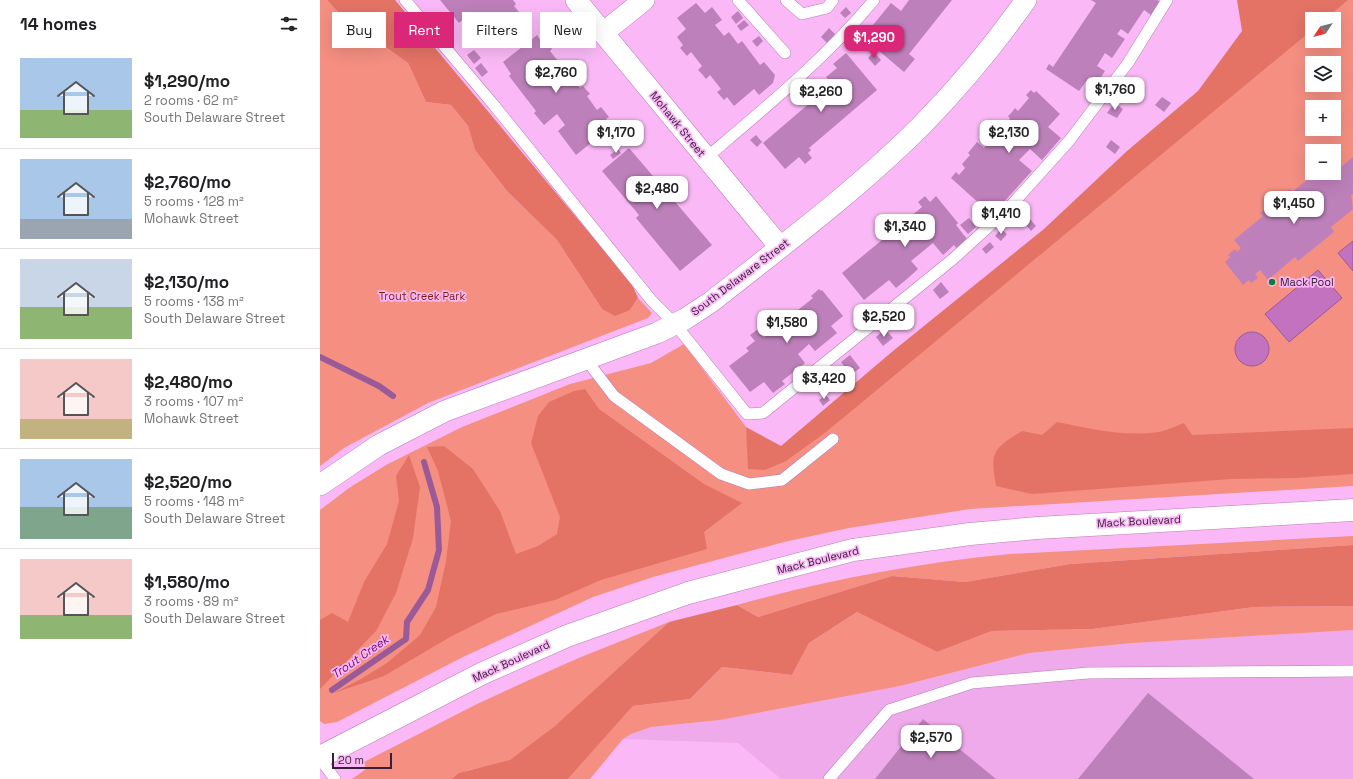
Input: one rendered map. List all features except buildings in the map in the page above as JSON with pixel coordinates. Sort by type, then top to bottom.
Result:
[{"type":"main road","name":"Mack Boulevard","points":[[320,758],[483,673],[567,636],[688,593],[853,550],[970,534],[1037,528],[1353,510]]},
{"type":"street","name":"Mohawk Street","points":[[576,0],[780,248]]},
{"type":"street","points":[[603,33],[644,0]]},
{"type":"street","name":"South Delaware Street","points":[[320,485],[379,446],[438,414],[585,358],[619,348],[657,333],[711,302],[780,248],[877,167],[922,126],[964,81],[1002,34],[1026,0]]},
{"type":"lane","points":[[405,0],[494,104],[652,300],[675,324],[747,414],[763,413],[953,259],[1007,210],[1069,141],[1128,63],[1167,0]]},
{"type":"lane","points":[[738,0],[785,53]]},
{"type":"lane","points":[[786,0],[802,14],[827,8],[834,0]]},
{"type":"lane","points":[[706,158],[796,81],[832,46],[874,0]]},
{"type":"lane","points":[[585,358],[614,396],[721,474],[749,484],[782,480],[833,439]]},
{"type":"lane","points":[[829,779],[889,710],[972,683],[1088,673],[1353,671]]},
{"type":"lane","points":[[320,758],[335,779]]},
{"type":"shaded area","points":[[327,0],[395,0],[405,12],[394,12],[394,48],[435,48],[632,284],[638,298],[630,310],[615,316],[602,309],[557,240],[507,191],[475,150],[468,126],[451,105],[426,102],[408,63],[386,47],[386,12],[338,12]]},
{"type":"shaded area","points":[[1237,0],[1348,0],[1333,12],[1305,12],[1305,36],[826,432],[786,461],[765,470],[748,469],[746,427],[781,446],[893,351],[1044,229],[1127,151],[1198,91],[1242,31]]},
{"type":"shaded area","points":[[1353,241],[1353,271],[1338,253]]},
{"type":"shaded area","points":[[1318,270],[1342,298],[1289,342],[1265,314]]},
{"type":"shaded area","points":[[1249,332],[1255,332],[1259,333],[1266,339],[1269,349],[1268,356],[1262,363],[1255,366],[1249,366],[1245,365],[1238,359],[1235,352],[1235,346],[1236,342],[1242,335]]},
{"type":"shaded area","points":[[585,389],[599,409],[704,484],[742,503],[704,532],[707,549],[601,580],[555,600],[496,614],[450,637],[384,676],[334,693],[387,663],[420,635],[436,607],[446,561],[451,521],[438,471],[427,447],[444,446],[473,469],[500,511],[516,554],[538,546],[557,534],[560,517],[531,443],[538,416],[549,402],[574,391]]},
{"type":"shaded area","points":[[1057,422],[1107,432],[1133,434],[1168,430],[1184,423],[1192,435],[1353,428],[1353,474],[1296,478],[1231,479],[1032,494],[996,486],[993,465],[996,452],[999,447],[1022,431],[1042,435]]},
{"type":"shaded area","points":[[409,455],[420,487],[413,538],[396,593],[376,631],[320,689],[320,620],[332,613],[348,622],[364,582],[387,544],[399,501],[396,476]]},
{"type":"shaded area","points":[[1353,545],[1353,606],[1254,607],[1093,629],[992,631],[937,652],[857,612],[809,643],[792,675],[722,667],[690,699],[633,706],[568,779],[451,779],[459,773],[510,760],[555,726],[669,622],[737,605],[758,617],[892,576],[965,582],[1070,564]]},
{"type":"shaded area","points":[[1353,630],[1353,779],[781,779],[738,743],[623,739],[631,734],[651,727],[720,720],[900,686],[1029,653],[1133,643]]},
{"type":"green space","name":"Trout Creek Park","points":[[320,0],[327,0],[338,12],[332,12],[332,48],[386,47],[408,63],[426,102],[451,105],[468,126],[475,150],[507,191],[557,240],[602,309],[630,310],[638,298],[652,313],[648,318],[428,403],[344,448],[320,466]]},
{"type":"green space","points":[[1325,0],[1353,0],[1353,486],[970,509],[849,528],[784,542],[653,577],[593,597],[463,657],[337,722],[324,724],[320,721],[320,510],[349,488],[386,465],[462,427],[570,384],[651,363],[684,344],[746,427],[747,436],[780,457],[1305,17],[1305,48],[1341,48],[1341,12],[1311,12]]},
{"type":"green space","points":[[1353,536],[1353,545],[1070,564],[965,582],[892,576],[758,617],[737,605],[838,580],[941,562],[1010,554]]},
{"type":"green space","points":[[1353,606],[1353,630],[1133,643],[1029,653],[900,686],[720,720],[651,727],[631,734],[623,739],[590,779],[568,779],[633,706],[690,699],[722,667],[792,675],[809,643],[857,612],[937,652],[992,631],[1093,629],[1254,607]]},
{"type":"green space","points":[[669,622],[573,711],[533,744],[506,762],[466,771],[451,779],[352,779],[366,769],[364,762],[475,705],[581,657]]},
{"type":"waterway","name":"Trout Creek","points":[[320,357],[379,386],[393,396]]},
{"type":"waterway","name":"Trout Creek","points":[[332,690],[406,639],[407,622],[428,590],[439,550],[437,507],[424,462]]},
{"type":"place","name":"Mack Pool","points":[[1272,282]]}]
